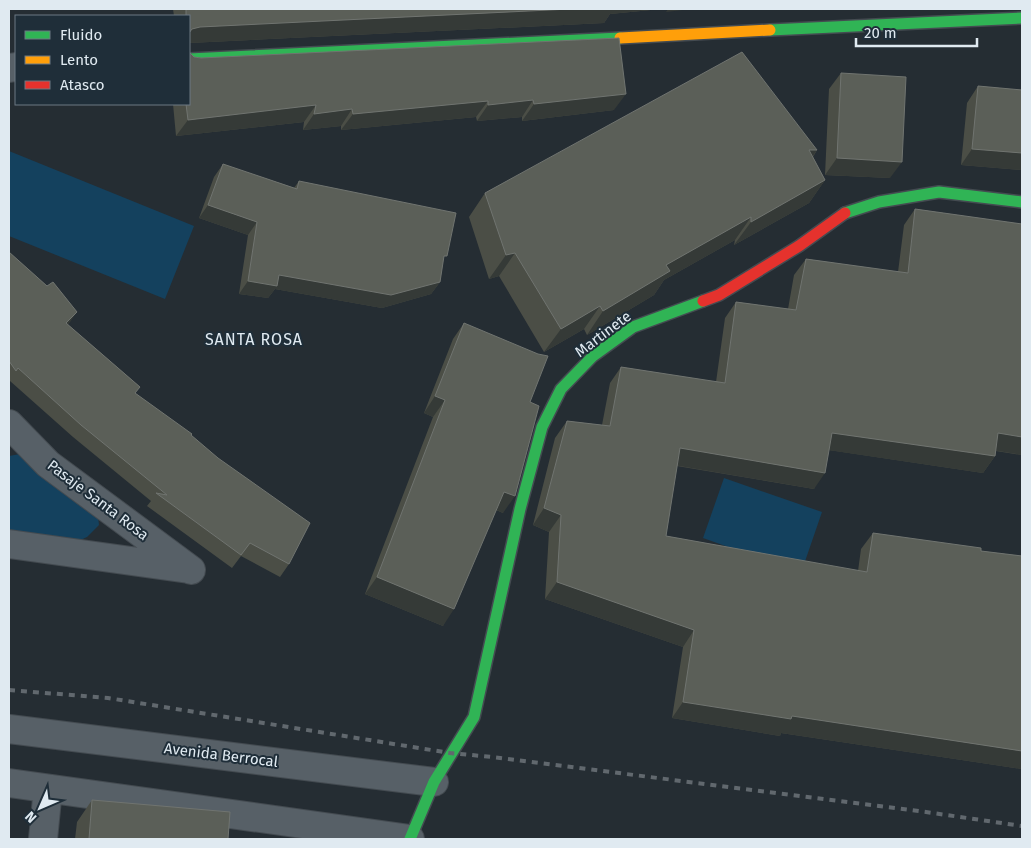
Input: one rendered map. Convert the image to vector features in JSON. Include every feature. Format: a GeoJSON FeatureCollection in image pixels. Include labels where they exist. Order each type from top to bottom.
{"type":"FeatureCollection","features":[{"type":"Feature","properties":{"kind":"street"},"geometry":{"type":"LineString","coordinates":[[190,59],[1022,18]]}},
{"type":"Feature","properties":{"kind":"street","name":"Martinete"},"geometry":{"type":"LineString","coordinates":[[410,839],[434,782],[450,753],[474,717],[520,508],[542,427],[561,389],[593,356],[633,327],[719,295],[799,246],[842,214],[879,202],[940,192],[1022,202]]}},
{"type":"Feature","properties":{"kind":"street","name":"Pasaje Santa Rosa"},"geometry":{"type":"LineString","coordinates":[[9,424],[48,464],[191,570],[9,544]]}},
{"type":"Feature","properties":{"kind":"street","name":"Avenida Berrocal"},"geometry":{"type":"LineString","coordinates":[[9,729],[434,782]]}},
{"type":"Feature","properties":{"kind":"street"},"geometry":{"type":"LineString","coordinates":[[9,783],[410,839]]}},
{"type":"Feature","properties":{"kind":"street"},"geometry":{"type":"LineString","coordinates":[[43,839],[48,789]]}},
{"type":"Feature","properties":{"kind":"shaded area"},"geometry":{"type":"Polygon","coordinates":[[[9,151],[194,226],[165,299],[9,236],[9,151]]]}},
{"type":"Feature","properties":{"kind":"shaded area"},"geometry":{"type":"Polygon","coordinates":[[[20,454],[98,516],[99,525],[87,537],[74,543],[9,530],[9,456],[20,454]]]}},
{"type":"Feature","properties":{"kind":"shaded area"},"geometry":{"type":"Polygon","coordinates":[[[724,478],[822,512],[801,573],[703,538],[724,478]]]}},
{"type":"Feature","properties":{"kind":"building"},"geometry":{"type":"Polygon","coordinates":[[[186,9],[570,9],[200,27],[192,29],[190,32],[190,15],[186,15],[186,9]]]}},
{"type":"Feature","properties":{"kind":"building"},"geometry":{"type":"Polygon","coordinates":[[[619,38],[626,94],[534,104],[533,100],[488,105],[488,101],[353,114],[352,109],[314,114],[316,105],[188,120],[186,105],[190,105],[190,53],[194,57],[619,38]]]}},
{"type":"Feature","properties":{"kind":"building"},"geometry":{"type":"Polygon","coordinates":[[[742,52],[817,150],[809,150],[825,180],[751,222],[751,217],[666,265],[670,271],[603,311],[600,306],[561,329],[515,253],[506,255],[485,193],[742,52]]]}},
{"type":"Feature","properties":{"kind":"building"},"geometry":{"type":"Polygon","coordinates":[[[841,73],[906,77],[902,162],[837,158],[841,73]]]}},
{"type":"Feature","properties":{"kind":"building"},"geometry":{"type":"Polygon","coordinates":[[[978,86],[1022,90],[1022,153],[972,149],[978,86]]]}},
{"type":"Feature","properties":{"kind":"building"},"geometry":{"type":"Polygon","coordinates":[[[223,164],[297,189],[299,181],[456,213],[447,256],[444,256],[440,282],[391,295],[279,275],[277,286],[248,281],[257,222],[208,205],[223,164]]]}},
{"type":"Feature","properties":{"kind":"building"},"geometry":{"type":"Polygon","coordinates":[[[915,209],[1022,224],[1022,437],[998,433],[995,456],[832,433],[825,473],[680,448],[666,536],[867,572],[873,533],[981,548],[981,551],[1022,556],[1022,751],[792,716],[791,719],[683,702],[694,630],[557,582],[561,515],[544,508],[567,421],[610,426],[621,367],[725,383],[736,302],[796,310],[806,259],[908,273],[915,209]]]}},
{"type":"Feature","properties":{"kind":"building"},"geometry":{"type":"Polygon","coordinates":[[[9,252],[47,286],[53,282],[77,312],[66,323],[140,387],[135,393],[192,434],[218,458],[310,523],[289,564],[250,543],[241,555],[156,493],[167,495],[81,425],[18,368],[16,371],[9,361],[9,252]]]}},
{"type":"Feature","properties":{"kind":"building"},"geometry":{"type":"Polygon","coordinates":[[[464,323],[538,354],[548,356],[530,402],[539,406],[515,496],[504,492],[454,609],[377,577],[445,400],[435,396],[464,323]]]}},
{"type":"Feature","properties":{"kind":"building"},"geometry":{"type":"Polygon","coordinates":[[[92,800],[230,812],[228,839],[89,839],[92,800]]]}},
{"type":"Feature","properties":{"kind":"railway"},"geometry":{"type":"LineString","coordinates":[[9,690],[108,698],[450,753],[926,812],[1022,826]]}},
{"type":"Feature","properties":{"kind":"traffic: fast"},"geometry":{"type":"LineString","coordinates":[[770,30],[1022,18]]}},
{"type":"Feature","properties":{"kind":"traffic: fast"},"geometry":{"type":"LineString","coordinates":[[190,59],[620,38]]}},
{"type":"Feature","properties":{"kind":"traffic: fast"},"geometry":{"type":"LineString","coordinates":[[845,213],[879,202],[939,192],[1022,202]]}},
{"type":"Feature","properties":{"kind":"traffic: fast"},"geometry":{"type":"LineString","coordinates":[[410,839],[434,782],[474,717],[520,509],[542,427],[561,389],[593,356],[633,327],[703,301]]}},
{"type":"Feature","properties":{"kind":"traffic: slow"},"geometry":{"type":"LineString","coordinates":[[620,38],[770,30]]}},
{"type":"Feature","properties":{"kind":"traffic: jam"},"geometry":{"type":"LineString","coordinates":[[703,301],[719,295],[799,246],[845,213]]}},
{"type":"Feature","properties":{"kind":"district","name":"SANTA ROSA"},"geometry":{"type":"Point","coordinates":[254,339]}}]}
